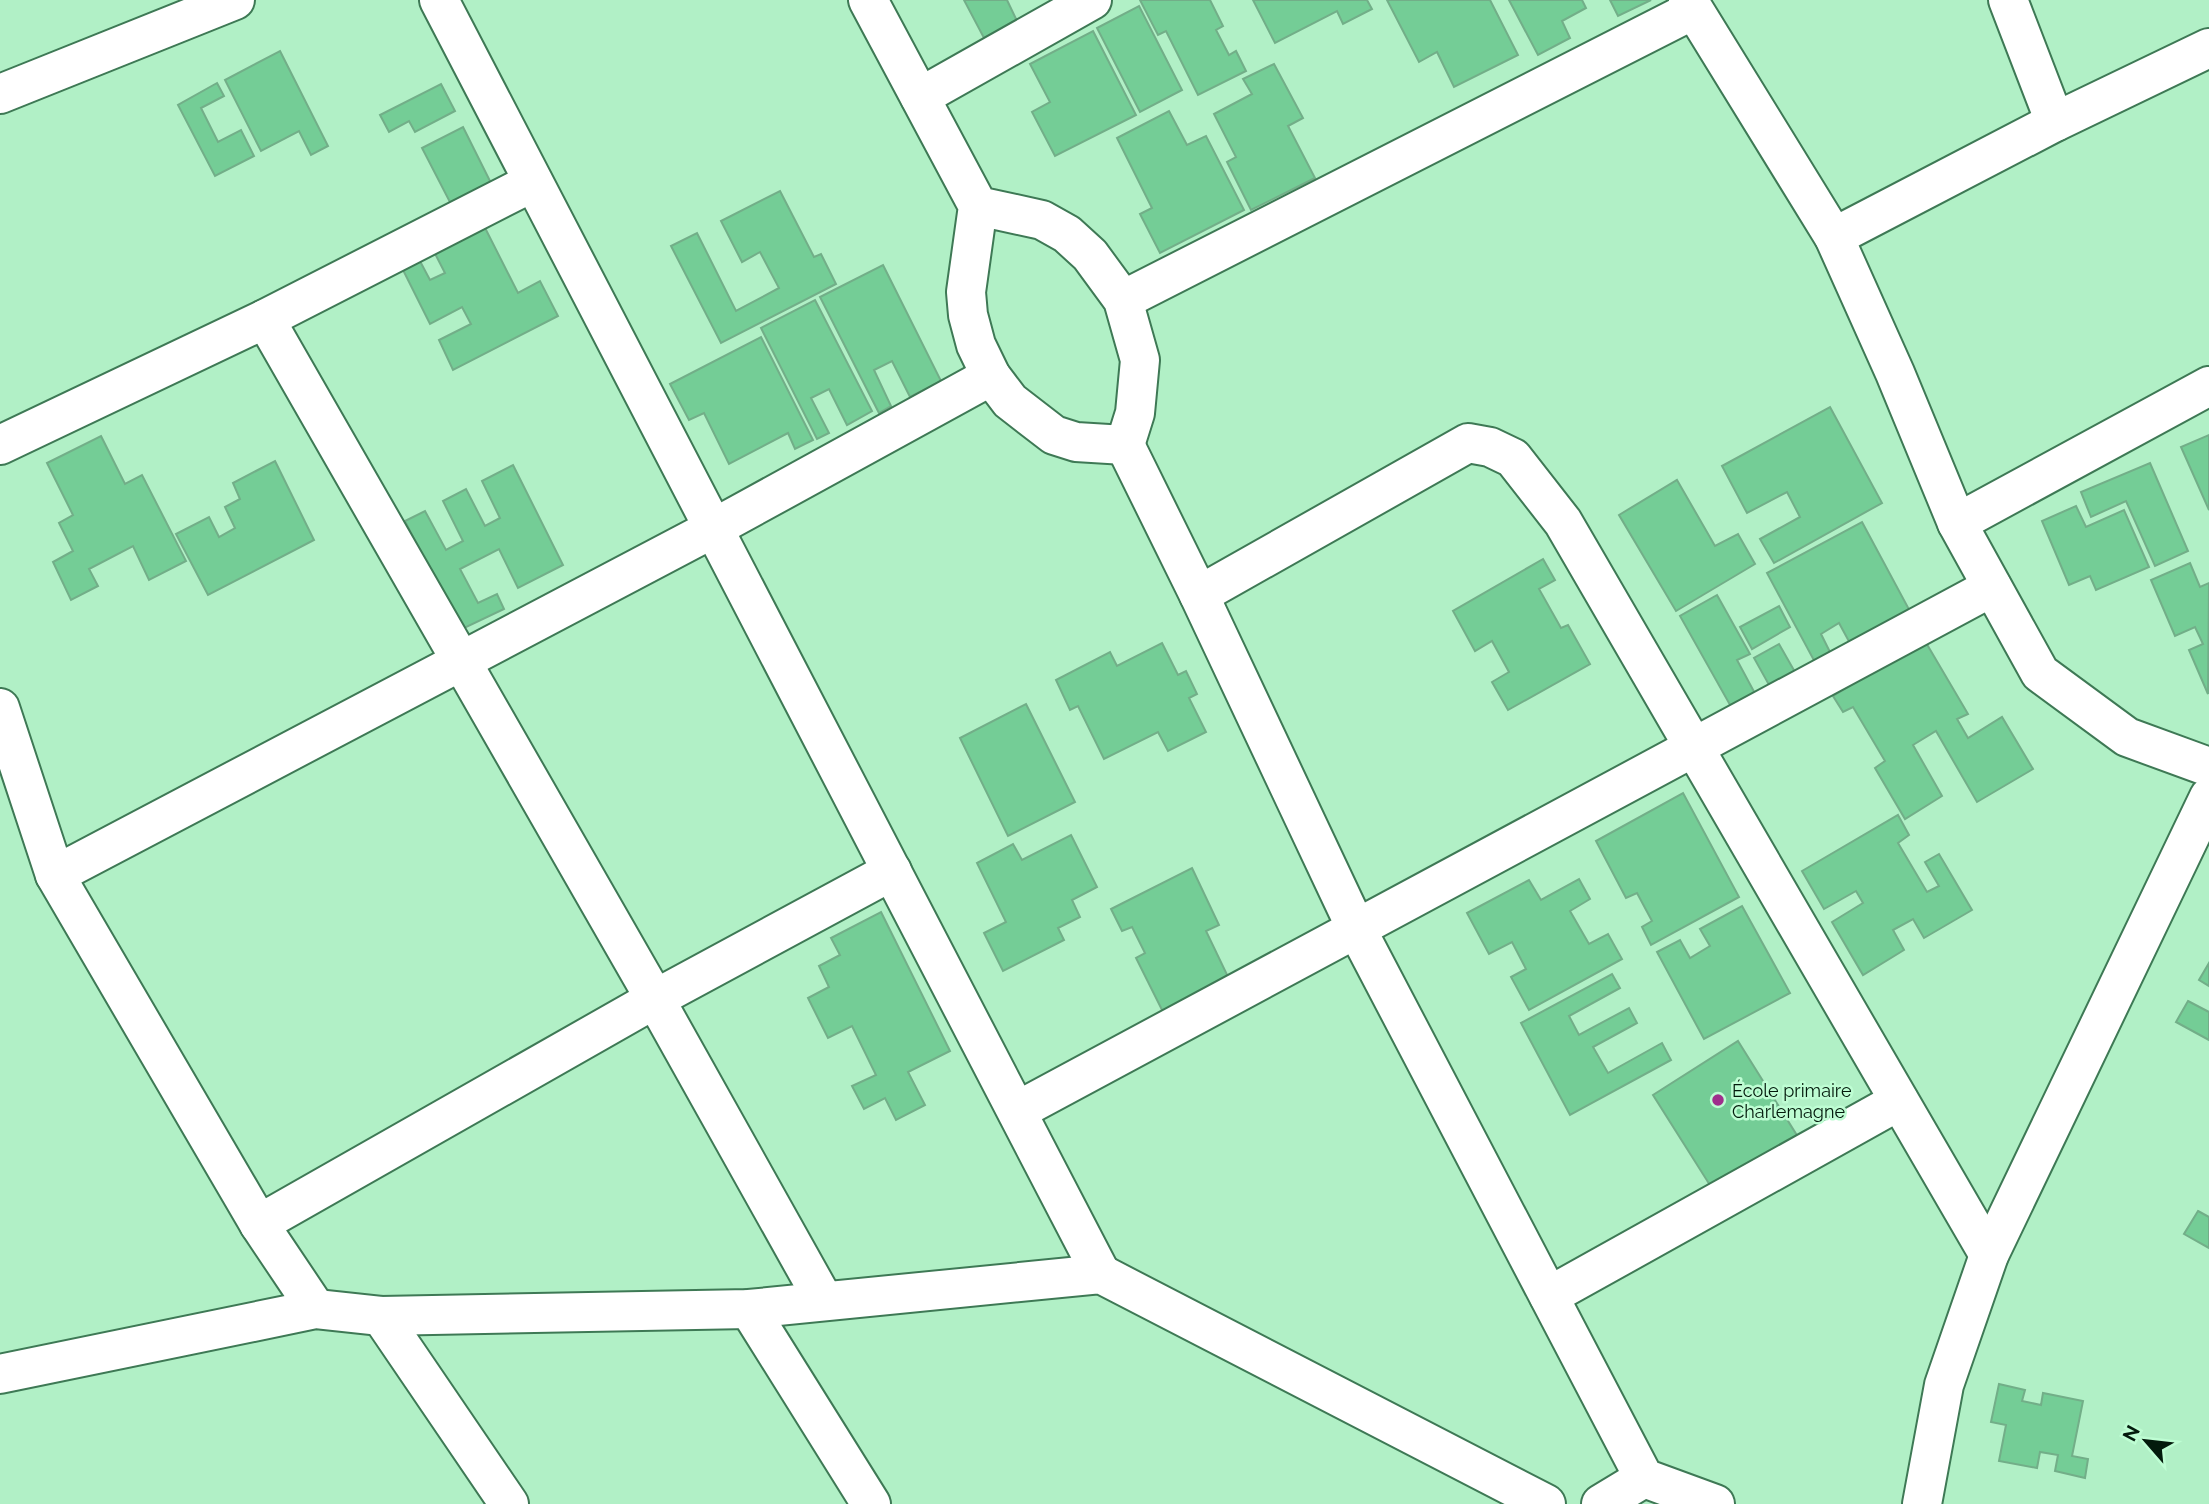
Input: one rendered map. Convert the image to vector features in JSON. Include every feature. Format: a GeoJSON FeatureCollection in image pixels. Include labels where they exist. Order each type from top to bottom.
{"type":"FeatureCollection","features":[{"type":"Feature","properties":{"kind":"street"},"geometry":{"type":"LineString","coordinates":[[0,94],[235,0]]}},
{"type":"Feature","properties":{"kind":"street"},"geometry":{"type":"LineString","coordinates":[[439,0],[1101,1274]]}},
{"type":"Feature","properties":{"kind":"street"},"geometry":{"type":"LineString","coordinates":[[869,0],[978,206],[966,292],[968,315],[976,345],[991,376],[1010,401],[1054,435],[1076,442],[1125,445]]}},
{"type":"Feature","properties":{"kind":"street"},"geometry":{"type":"LineString","coordinates":[[919,97],[1092,0]]}},
{"type":"Feature","properties":{"kind":"street"},"geometry":{"type":"LineString","coordinates":[[2008,0],[2055,122]]}},
{"type":"Feature","properties":{"kind":"street"},"geometry":{"type":"LineString","coordinates":[[1123,300],[1690,5],[1834,237],[1895,373],[1957,523],[2040,673],[2127,737],[2209,767]]}},
{"type":"Feature","properties":{"kind":"street"},"geometry":{"type":"LineString","coordinates":[[1834,237],[2055,122],[2209,48]]}},
{"type":"Feature","properties":{"kind":"street"},"geometry":{"type":"LineString","coordinates":[[0,445],[265,319],[533,182]]}},
{"type":"Feature","properties":{"kind":"street"},"geometry":{"type":"LineString","coordinates":[[978,206],[1042,220],[1067,234],[1090,255],[1123,300],[1140,360],[1135,414],[1125,445],[1356,928],[1644,1478],[1715,1504]]}},
{"type":"Feature","properties":{"kind":"street"},"geometry":{"type":"LineString","coordinates":[[265,319],[655,999],[824,1301]]}},
{"type":"Feature","properties":{"kind":"street"},"geometry":{"type":"LineString","coordinates":[[55,875],[714,528],[991,376]]}},
{"type":"Feature","properties":{"kind":"street"},"geometry":{"type":"LineString","coordinates":[[1957,523],[2209,386]]}},
{"type":"Feature","properties":{"kind":"street"},"geometry":{"type":"LineString","coordinates":[[1199,595],[1468,443],[1490,447],[1513,458],[1563,522],[1989,1255]]}},
{"type":"Feature","properties":{"kind":"street"},"geometry":{"type":"LineString","coordinates":[[1017,1111],[1992,587]]}},
{"type":"Feature","properties":{"kind":"street"},"geometry":{"type":"LineString","coordinates":[[0,708],[55,875],[259,1224],[316,1309]]}},
{"type":"Feature","properties":{"kind":"street"},"geometry":{"type":"LineString","coordinates":[[1922,1504],[1944,1385],[1989,1255],[2209,797]]}},
{"type":"Feature","properties":{"kind":"street"},"geometry":{"type":"LineString","coordinates":[[259,1224],[655,999],[892,871]]}},
{"type":"Feature","properties":{"kind":"street"},"geometry":{"type":"LineString","coordinates":[[1549,1296],[1899,1101]]}},
{"type":"Feature","properties":{"kind":"street"},"geometry":{"type":"LineString","coordinates":[[0,1374],[316,1309],[381,1316],[749,1309],[1101,1274],[1546,1504]]}},
{"type":"Feature","properties":{"kind":"street"},"geometry":{"type":"LineString","coordinates":[[749,1309],[871,1504]]}},
{"type":"Feature","properties":{"kind":"street"},"geometry":{"type":"LineString","coordinates":[[381,1316],[509,1504]]}},
{"type":"Feature","properties":{"kind":"street"},"geometry":{"type":"LineString","coordinates":[[1601,1504],[1644,1478]]}},
{"type":"Feature","properties":{"kind":"building"},"geometry":{"type":"Polygon","coordinates":[[[964,0],[1007,0],[1017,21],[984,38],[964,0]]]}},
{"type":"Feature","properties":{"kind":"building"},"geometry":{"type":"Polygon","coordinates":[[[1140,0],[1210,0],[1223,26],[1216,30],[1229,55],[1236,51],[1246,71],[1198,95],[1166,31],[1158,35],[1140,0]]]}},
{"type":"Feature","properties":{"kind":"building"},"geometry":{"type":"Polygon","coordinates":[[[1253,0],[1367,0],[1372,9],[1343,24],[1337,11],[1275,43],[1253,0]]]}},
{"type":"Feature","properties":{"kind":"building"},"geometry":{"type":"Polygon","coordinates":[[[1387,0],[1490,0],[1518,55],[1454,87],[1437,52],[1419,62],[1387,0]]]}},
{"type":"Feature","properties":{"kind":"building"},"geometry":{"type":"Polygon","coordinates":[[[1509,0],[1582,0],[1586,8],[1562,21],[1570,38],[1538,55],[1509,0]]]}},
{"type":"Feature","properties":{"kind":"building"},"geometry":{"type":"Polygon","coordinates":[[[1610,0],[1651,0],[1618,16],[1610,0]]]}},
{"type":"Feature","properties":{"kind":"building"},"geometry":{"type":"Polygon","coordinates":[[[1139,6],[1182,90],[1140,112],[1097,28],[1139,6]]]}},
{"type":"Feature","properties":{"kind":"building"},"geometry":{"type":"Polygon","coordinates":[[[1093,31],[1136,115],[1055,156],[1032,112],[1050,102],[1030,64],[1093,31]]]}},
{"type":"Feature","properties":{"kind":"building"},"geometry":{"type":"Polygon","coordinates":[[[280,51],[328,146],[311,155],[299,131],[261,151],[225,80],[280,51]]]}},
{"type":"Feature","properties":{"kind":"building"},"geometry":{"type":"Polygon","coordinates":[[[1274,64],[1303,118],[1288,126],[1315,178],[1251,210],[1227,162],[1236,157],[1214,114],[1252,94],[1243,79],[1274,64]]]}},
{"type":"Feature","properties":{"kind":"building"},"geometry":{"type":"Polygon","coordinates":[[[217,83],[224,96],[201,108],[218,142],[241,130],[254,156],[215,176],[178,105],[217,83]]]}},
{"type":"Feature","properties":{"kind":"building"},"geometry":{"type":"Polygon","coordinates":[[[441,84],[455,111],[415,132],[409,121],[389,132],[380,115],[441,84]]]}},
{"type":"Feature","properties":{"kind":"building"},"geometry":{"type":"Polygon","coordinates":[[[1169,111],[1187,145],[1206,136],[1244,210],[1160,253],[1140,214],[1152,208],[1117,138],[1169,111]]]}},
{"type":"Feature","properties":{"kind":"building"},"geometry":{"type":"Polygon","coordinates":[[[463,127],[493,187],[453,208],[422,148],[463,127]]]}},
{"type":"Feature","properties":{"kind":"building"},"geometry":{"type":"Polygon","coordinates":[[[780,191],[814,257],[821,254],[836,284],[721,343],[671,246],[697,233],[736,311],[779,288],[760,252],[742,262],[721,221],[780,191]]]}},
{"type":"Feature","properties":{"kind":"building"},"geometry":{"type":"Polygon","coordinates":[[[478,214],[518,293],[540,281],[558,316],[453,370],[439,340],[471,324],[462,307],[430,324],[396,256],[413,248],[430,280],[445,273],[428,240],[478,214]]]}},
{"type":"Feature","properties":{"kind":"building"},"geometry":{"type":"Polygon","coordinates":[[[883,265],[941,381],[910,397],[892,361],[874,370],[891,406],[879,413],[820,297],[883,265]]]}},
{"type":"Feature","properties":{"kind":"building"},"geometry":{"type":"Polygon","coordinates":[[[815,300],[872,411],[847,425],[829,389],[811,398],[829,433],[817,439],[761,328],[815,300]]]}},
{"type":"Feature","properties":{"kind":"building"},"geometry":{"type":"Polygon","coordinates":[[[761,337],[813,440],[795,449],[788,433],[729,464],[704,413],[689,420],[670,384],[761,337]]]}},
{"type":"Feature","properties":{"kind":"building"},"geometry":{"type":"Polygon","coordinates":[[[1830,407],[1882,503],[1774,563],[1760,539],[1800,517],[1787,492],[1747,513],[1722,466],[1830,407]]]}},
{"type":"Feature","properties":{"kind":"building"},"geometry":{"type":"Polygon","coordinates":[[[2209,435],[2209,510],[2181,447],[2209,435]]]}},
{"type":"Feature","properties":{"kind":"building"},"geometry":{"type":"Polygon","coordinates":[[[101,436],[125,484],[142,475],[186,561],[149,580],[133,546],[89,569],[98,586],[71,600],[53,562],[73,551],[59,523],[73,515],[47,463],[101,436]]]}},
{"type":"Feature","properties":{"kind":"building"},"geometry":{"type":"Polygon","coordinates":[[[275,461],[314,540],[208,595],[176,534],[209,517],[219,537],[235,528],[225,507],[240,499],[233,483],[275,461]]]}},
{"type":"Feature","properties":{"kind":"building"},"geometry":{"type":"Polygon","coordinates":[[[2150,463],[2188,551],[2155,566],[2126,501],[2091,517],[2081,492],[2150,463]]]}},
{"type":"Feature","properties":{"kind":"building"},"geometry":{"type":"Polygon","coordinates":[[[513,465],[563,565],[518,588],[499,549],[460,569],[478,603],[497,594],[504,609],[460,630],[405,521],[425,511],[446,550],[463,541],[443,501],[466,489],[485,526],[500,518],[482,481],[513,465]]]}},
{"type":"Feature","properties":{"kind":"building"},"geometry":{"type":"Polygon","coordinates":[[[1677,480],[1715,546],[1738,534],[1755,564],[1676,611],[1619,515],[1677,480]]]}},
{"type":"Feature","properties":{"kind":"building"},"geometry":{"type":"Polygon","coordinates":[[[2076,506],[2086,527],[2124,510],[2149,567],[2096,590],[2090,576],[2069,585],[2042,521],[2076,506]]]}},
{"type":"Feature","properties":{"kind":"building"},"geometry":{"type":"Polygon","coordinates":[[[1862,522],[1912,615],[1852,647],[1839,623],[1821,634],[1833,658],[1817,666],[1767,573],[1862,522]]]}},
{"type":"Feature","properties":{"kind":"building"},"geometry":{"type":"Polygon","coordinates":[[[1543,559],[1555,580],[1539,589],[1561,628],[1568,625],[1590,664],[1508,710],[1492,682],[1509,672],[1492,641],[1475,651],[1453,611],[1543,559]]]}},
{"type":"Feature","properties":{"kind":"building"},"geometry":{"type":"Polygon","coordinates":[[[2190,563],[2200,587],[2209,583],[2208,694],[2189,650],[2203,644],[2195,627],[2175,636],[2151,580],[2190,563]]]}},
{"type":"Feature","properties":{"kind":"building"},"geometry":{"type":"Polygon","coordinates":[[[1717,595],[1750,654],[1737,660],[1758,699],[1734,712],[1680,616],[1717,595]]]}},
{"type":"Feature","properties":{"kind":"building"},"geometry":{"type":"Polygon","coordinates":[[[1779,606],[1790,627],[1752,649],[1740,627],[1779,606]]]}},
{"type":"Feature","properties":{"kind":"building"},"geometry":{"type":"Polygon","coordinates":[[[1925,641],[1968,714],[1957,719],[1968,738],[2002,717],[2033,769],[1977,802],[1936,731],[1913,745],[1942,796],[1905,819],[1875,768],[1885,761],[1853,707],[1843,712],[1833,696],[1925,641]]]}},
{"type":"Feature","properties":{"kind":"building"},"geometry":{"type":"Polygon","coordinates":[[[1162,643],[1178,675],[1186,671],[1197,694],[1189,698],[1206,732],[1168,751],[1158,732],[1104,759],[1078,706],[1070,710],[1056,680],[1110,652],[1117,666],[1162,643]]]}},
{"type":"Feature","properties":{"kind":"building"},"geometry":{"type":"Polygon","coordinates":[[[1779,644],[1799,679],[1773,692],[1754,658],[1779,644]]]}},
{"type":"Feature","properties":{"kind":"building"},"geometry":{"type":"Polygon","coordinates":[[[1026,704],[1075,802],[1008,836],[960,738],[1026,704]]]}},
{"type":"Feature","properties":{"kind":"building"},"geometry":{"type":"Polygon","coordinates":[[[1683,793],[1739,897],[1651,945],[1642,927],[1652,921],[1637,893],[1626,898],[1596,841],[1683,793]]]}},
{"type":"Feature","properties":{"kind":"building"},"geometry":{"type":"Polygon","coordinates":[[[1898,815],[1909,835],[1898,843],[1927,892],[1939,886],[1925,862],[1939,854],[1972,910],[1924,938],[1913,919],[1893,930],[1904,950],[1863,975],[1832,922],[1863,903],[1856,891],[1824,909],[1802,871],[1898,815]]]}},
{"type":"Feature","properties":{"kind":"building"},"geometry":{"type":"Polygon","coordinates":[[[1071,835],[1097,887],[1072,900],[1080,917],[1058,928],[1064,940],[1003,971],[984,933],[1006,922],[977,863],[1013,844],[1022,860],[1071,835]]]}},
{"type":"Feature","properties":{"kind":"building"},"geometry":{"type":"Polygon","coordinates":[[[1192,868],[1219,925],[1206,931],[1231,983],[1165,1016],[1136,958],[1145,953],[1132,927],[1122,931],[1111,909],[1192,868]]]}},
{"type":"Feature","properties":{"kind":"building"},"geometry":{"type":"Polygon","coordinates":[[[1579,879],[1590,899],[1570,911],[1589,944],[1608,934],[1622,959],[1529,1010],[1511,977],[1526,969],[1512,942],[1489,954],[1467,913],[1529,880],[1541,900],[1579,879]]]}},
{"type":"Feature","properties":{"kind":"building"},"geometry":{"type":"Polygon","coordinates":[[[1742,906],[1790,993],[1704,1039],[1657,952],[1680,940],[1690,958],[1710,946],[1700,929],[1742,906]]]}},
{"type":"Feature","properties":{"kind":"building"},"geometry":{"type":"Polygon","coordinates":[[[881,912],[950,1051],[908,1072],[925,1105],[896,1120],[885,1098],[864,1109],[852,1086],[876,1075],[852,1026],[828,1038],[808,998],[829,987],[819,966],[840,955],[831,938],[881,912]]]}},
{"type":"Feature","properties":{"kind":"building"},"geometry":{"type":"Polygon","coordinates":[[[2209,963],[2209,986],[2199,980],[2209,963]]]}},
{"type":"Feature","properties":{"kind":"building"},"geometry":{"type":"Polygon","coordinates":[[[1612,974],[1620,988],[1569,1016],[1579,1035],[1629,1008],[1637,1023],[1593,1047],[1608,1073],[1662,1043],[1671,1060],[1570,1115],[1521,1023],[1612,974]]]}},
{"type":"Feature","properties":{"kind":"building"},"geometry":{"type":"Polygon","coordinates":[[[2188,1001],[2209,1012],[2209,1040],[2176,1022],[2188,1001]]]}},
{"type":"Feature","properties":{"kind":"building"},"geometry":{"type":"Polygon","coordinates":[[[1738,1041],[1798,1137],[1713,1190],[1653,1095],[1738,1041]]]}},
{"type":"Feature","properties":{"kind":"building"},"geometry":{"type":"Polygon","coordinates":[[[2198,1211],[2209,1217],[2209,1248],[2184,1234],[2198,1211]]]}},
{"type":"Feature","properties":{"kind":"building"},"geometry":{"type":"Polygon","coordinates":[[[1999,1384],[2025,1390],[2022,1401],[2041,1405],[2043,1393],[2083,1401],[2072,1456],[2088,1459],[2085,1478],[2055,1471],[2058,1455],[2040,1452],[2037,1468],[1999,1461],[2006,1425],[1991,1422],[1999,1384]]]}},
{"type":"Feature","properties":{"kind":"place","name":"École primaire Charlemagne"},"geometry":{"type":"Point","coordinates":[1718,1100]}}]}
